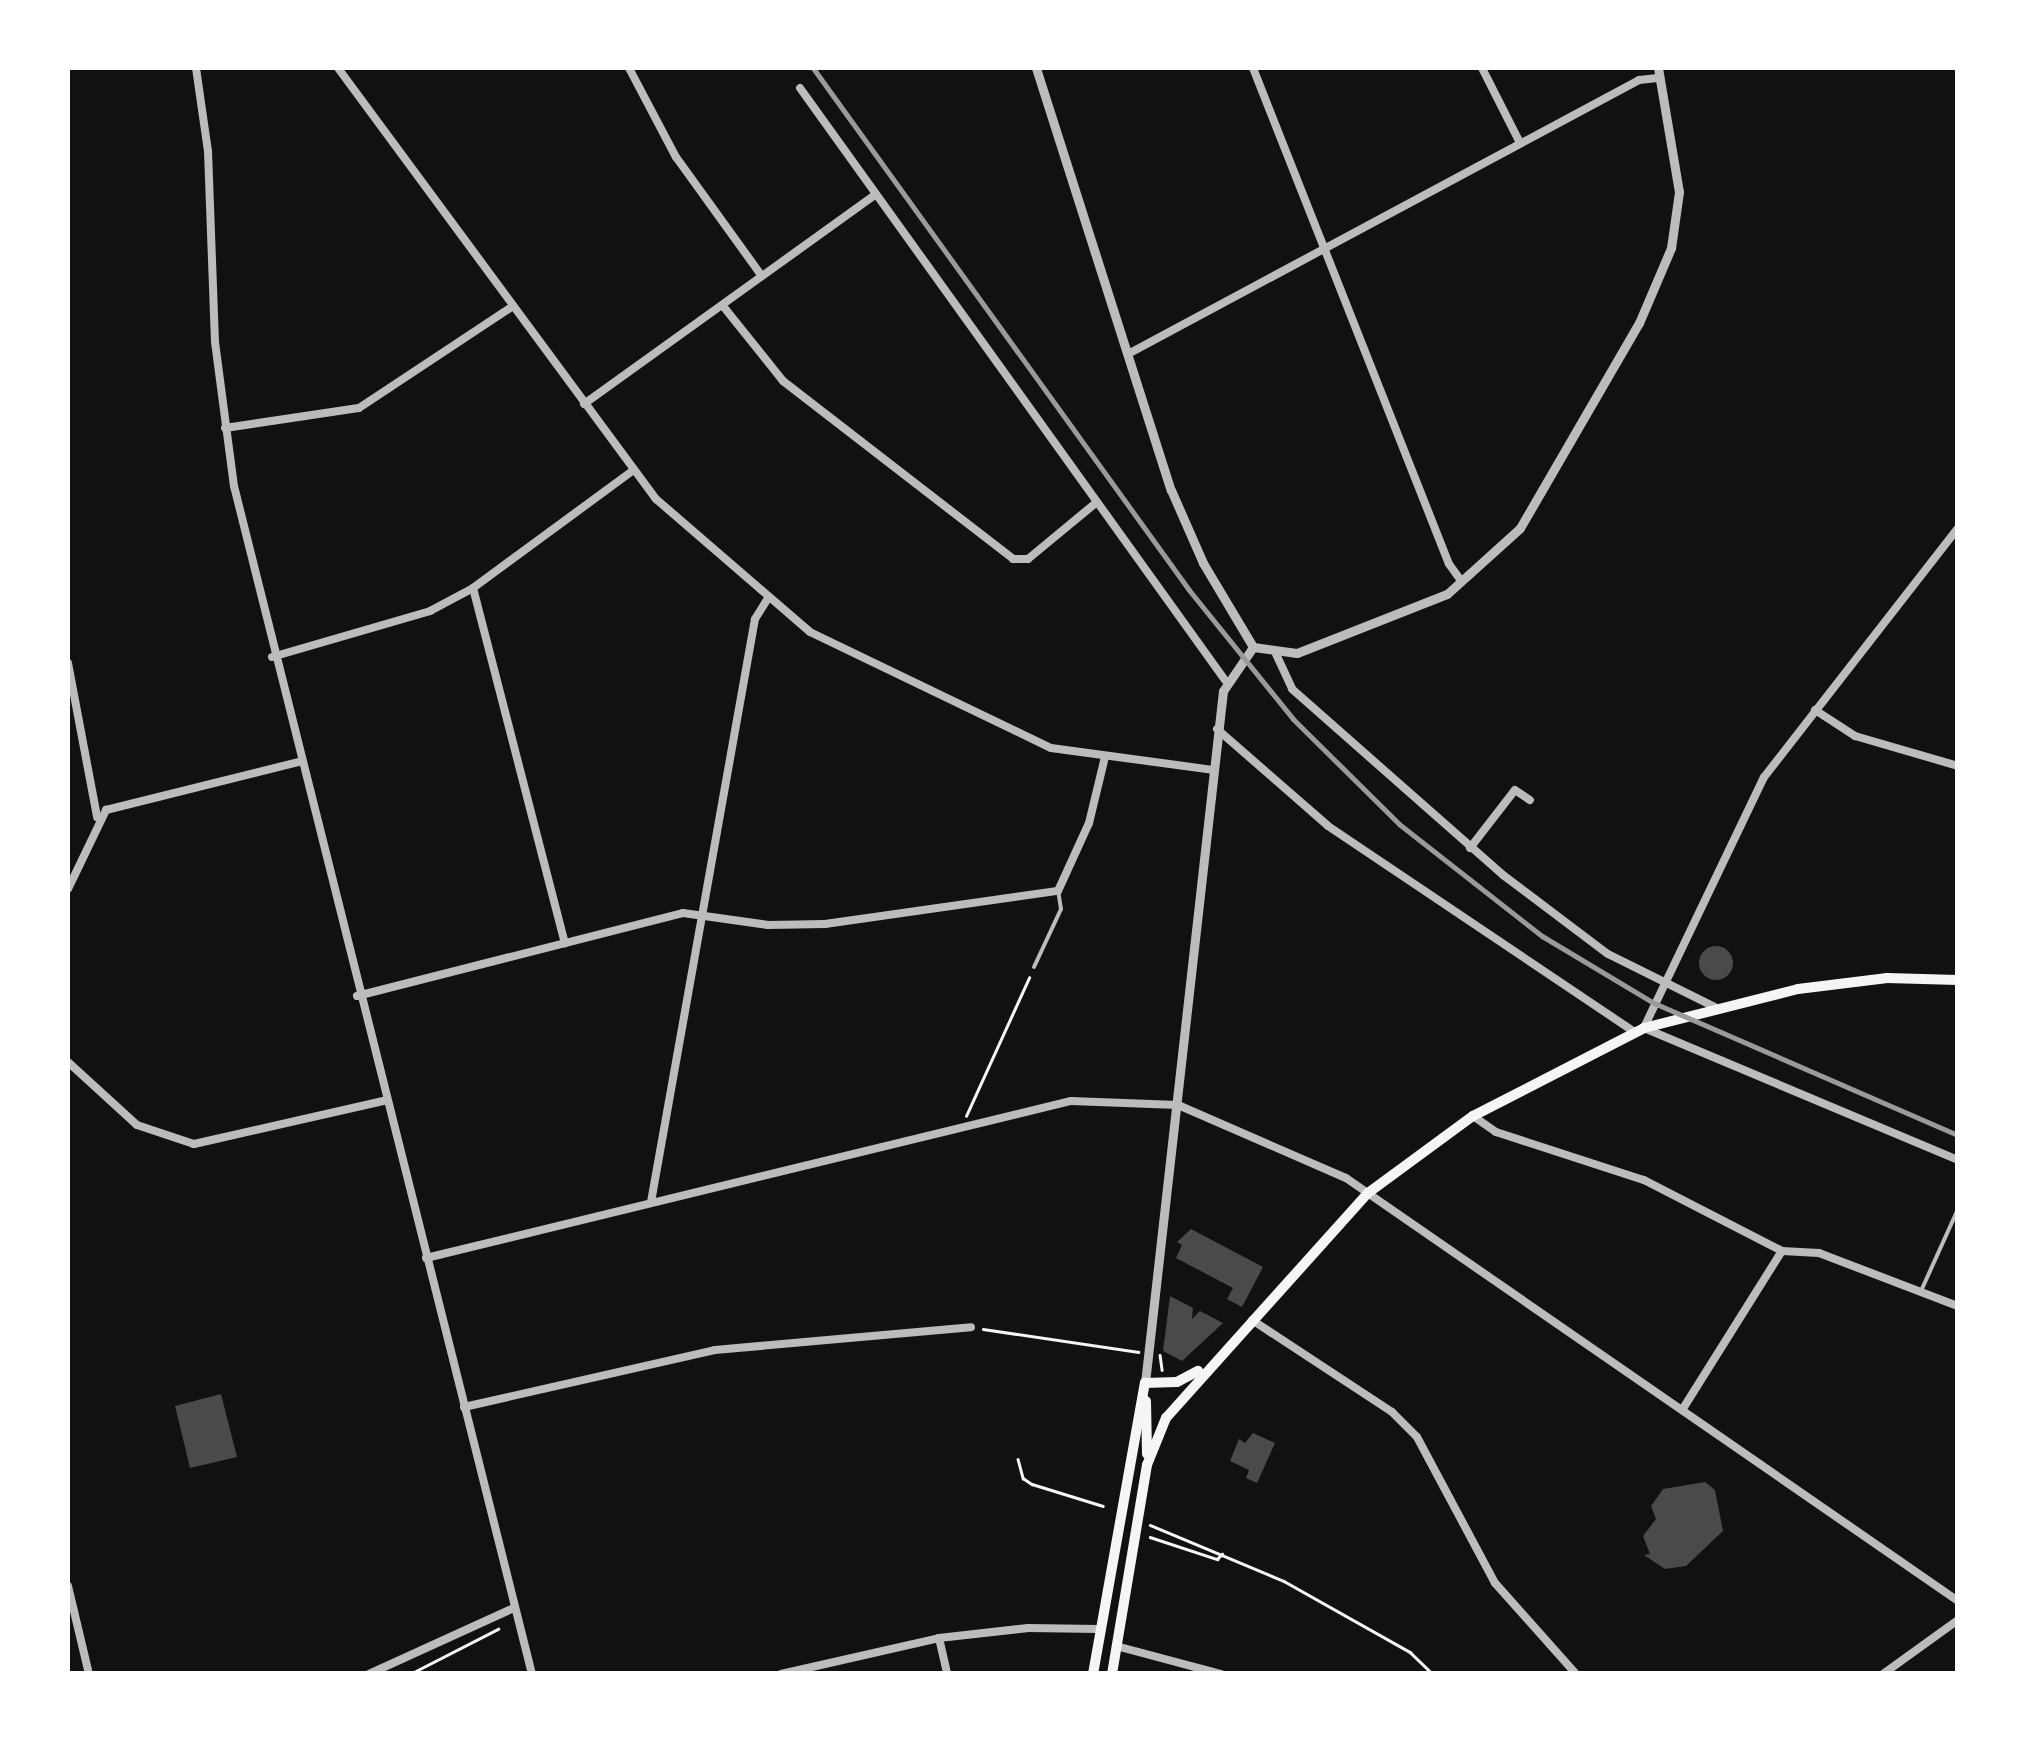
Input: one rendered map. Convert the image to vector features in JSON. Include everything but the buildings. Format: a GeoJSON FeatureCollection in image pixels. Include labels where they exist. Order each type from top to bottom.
{"type":"FeatureCollection","features":[{"type":"Feature","properties":{"kind":"main road"},"geometry":{"type":"LineString","coordinates":[[1146,1465],[1166,1418],[1249,1318],[1368,1193],[1473,1116],[1640,1030],[1715,1007],[1852,980],[1958,980]]}},
{"type":"Feature","properties":{"kind":"main road"},"geometry":{"type":"LineString","coordinates":[[1145,1383],[1177,1382],[1207,1365]]}},
{"type":"Feature","properties":{"kind":"main road"},"geometry":{"type":"LineString","coordinates":[[1112,1674],[1146,1465],[1145,1383]]}},
{"type":"Feature","properties":{"kind":"main road"},"geometry":{"type":"LineString","coordinates":[[1093,1674],[1145,1383]]}},
{"type":"Feature","properties":{"kind":"street"},"geometry":{"type":"LineString","coordinates":[[196,68],[208,151],[213,313],[225,428],[272,656],[532,1674]]}},
{"type":"Feature","properties":{"kind":"street"},"geometry":{"type":"LineString","coordinates":[[338,68],[632,471],[768,598],[839,649],[1051,748],[1213,770]]}},
{"type":"Feature","properties":{"kind":"street"},"geometry":{"type":"LineString","coordinates":[[629,68],[676,157],[762,275]]}},
{"type":"Feature","properties":{"kind":"street"},"geometry":{"type":"LineString","coordinates":[[1036,68],[1128,354],[1185,526],[1253,647],[1276,654],[1324,642],[1462,582],[1520,528],[1639,323],[1672,248],[1679,192],[1658,73],[1638,80],[1128,354]]}},
{"type":"Feature","properties":{"kind":"street"},"geometry":{"type":"LineString","coordinates":[[1253,68],[1462,582]]}},
{"type":"Feature","properties":{"kind":"street"},"geometry":{"type":"LineString","coordinates":[[1482,68],[1520,143]]}},
{"type":"Feature","properties":{"kind":"street"},"geometry":{"type":"LineString","coordinates":[[800,88],[872,196],[1225,680]]}},
{"type":"Feature","properties":{"kind":"street"},"geometry":{"type":"LineString","coordinates":[[584,404],[872,196]]}},
{"type":"Feature","properties":{"kind":"street"},"geometry":{"type":"LineString","coordinates":[[225,428],[359,408],[513,306]]}},
{"type":"Feature","properties":{"kind":"street"},"geometry":{"type":"LineString","coordinates":[[723,306],[784,381],[1013,559],[1028,559],[1097,502]]}},
{"type":"Feature","properties":{"kind":"street"},"geometry":{"type":"LineString","coordinates":[[272,656],[394,626],[473,588],[632,471]]}},
{"type":"Feature","properties":{"kind":"street"},"geometry":{"type":"LineString","coordinates":[[1640,1030],[1764,777],[1958,528]]}},
{"type":"Feature","properties":{"kind":"street"},"geometry":{"type":"LineString","coordinates":[[473,588],[484,611],[565,943]]}},
{"type":"Feature","properties":{"kind":"street"},"geometry":{"type":"LineString","coordinates":[[651,1202],[755,619],[768,598]]}},
{"type":"Feature","properties":{"kind":"street"},"geometry":{"type":"LineString","coordinates":[[1145,1383],[1225,680],[1253,647]]}},
{"type":"Feature","properties":{"kind":"street"},"geometry":{"type":"LineString","coordinates":[[1276,654],[1292,689],[1470,848],[1608,954],[1715,1007]]}},
{"type":"Feature","properties":{"kind":"street"},"geometry":{"type":"LineString","coordinates":[[68,663],[97,817],[68,889]]}},
{"type":"Feature","properties":{"kind":"street"},"geometry":{"type":"LineString","coordinates":[[1814,710],[1855,736],[1958,766]]}},
{"type":"Feature","properties":{"kind":"street"},"geometry":{"type":"LineString","coordinates":[[1218,729],[1328,826],[1640,1030],[1958,1160]]}},
{"type":"Feature","properties":{"kind":"street"},"geometry":{"type":"LineString","coordinates":[[357,996],[700,912],[768,924],[825,924],[1058,891],[1089,823],[1105,757]]}},
{"type":"Feature","properties":{"kind":"street"},"geometry":{"type":"LineString","coordinates":[[97,817],[299,762]]}},
{"type":"Feature","properties":{"kind":"street"},"geometry":{"type":"LineString","coordinates":[[1470,848],[1515,790],[1530,800]]}},
{"type":"Feature","properties":{"kind":"street"},"geometry":{"type":"LineString","coordinates":[[68,1062],[137,1126],[194,1144],[384,1101]]}},
{"type":"Feature","properties":{"kind":"street"},"geometry":{"type":"LineString","coordinates":[[426,1258],[1071,1101],[1178,1105],[1368,1193],[1684,1407],[1958,1601]]}},
{"type":"Feature","properties":{"kind":"street"},"geometry":{"type":"LineString","coordinates":[[1473,1116],[1512,1138],[1644,1180],[1782,1251],[1819,1252],[1958,1306]]}},
{"type":"Feature","properties":{"kind":"street"},"geometry":{"type":"LineString","coordinates":[[1684,1407],[1782,1251]]}},
{"type":"Feature","properties":{"kind":"street"},"geometry":{"type":"LineString","coordinates":[[1249,1318],[1392,1412],[1417,1437],[1495,1583],[1576,1674]]}},
{"type":"Feature","properties":{"kind":"street"},"geometry":{"type":"LineString","coordinates":[[464,1407],[714,1350],[971,1328]]}},
{"type":"Feature","properties":{"kind":"street"},"geometry":{"type":"LineString","coordinates":[[68,1586],[89,1674]]}},
{"type":"Feature","properties":{"kind":"street"},"geometry":{"type":"LineString","coordinates":[[369,1674],[514,1608]]}},
{"type":"Feature","properties":{"kind":"street"},"geometry":{"type":"LineString","coordinates":[[1884,1674],[1958,1620]]}},
{"type":"Feature","properties":{"kind":"street"},"geometry":{"type":"LineString","coordinates":[[781,1674],[939,1638],[1028,1628],[1099,1629]]}},
{"type":"Feature","properties":{"kind":"street"},"geometry":{"type":"LineString","coordinates":[[939,1638],[947,1674]]}},
{"type":"Feature","properties":{"kind":"street"},"geometry":{"type":"LineString","coordinates":[[1116,1646],[1221,1674]]}},
{"type":"Feature","properties":{"kind":"lane"},"geometry":{"type":"LineString","coordinates":[[1034,967],[1061,909],[1058,891]]}},
{"type":"Feature","properties":{"kind":"lane"},"geometry":{"type":"LineString","coordinates":[[1921,1291],[1958,1210]]}},
{"type":"Feature","properties":{"kind":"path"},"geometry":{"type":"LineString","coordinates":[[964,1124],[1034,967]]}},
{"type":"Feature","properties":{"kind":"path"},"geometry":{"type":"LineString","coordinates":[[971,1328],[1132,1353],[1146,1350]]}},
{"type":"Feature","properties":{"kind":"path"},"geometry":{"type":"LineString","coordinates":[[1018,1459],[1023,1478],[1032,1484],[1103,1506]]}},
{"type":"Feature","properties":{"kind":"path"},"geometry":{"type":"LineString","coordinates":[[1150,1525],[1222,1553],[1355,1619],[1433,1674]]}},
{"type":"Feature","properties":{"kind":"path"},"geometry":{"type":"LineString","coordinates":[[1134,1532],[1217,1558],[1222,1553]]}},
{"type":"Feature","properties":{"kind":"path"},"geometry":{"type":"LineString","coordinates":[[410,1674],[517,1620]]}},
{"type":"Feature","properties":{"kind":"railway"},"geometry":{"type":"LineString","coordinates":[[813,68],[1189,590],[1293,719],[1399,824],[1542,936],[1654,1003],[1958,1135]]}}]}
